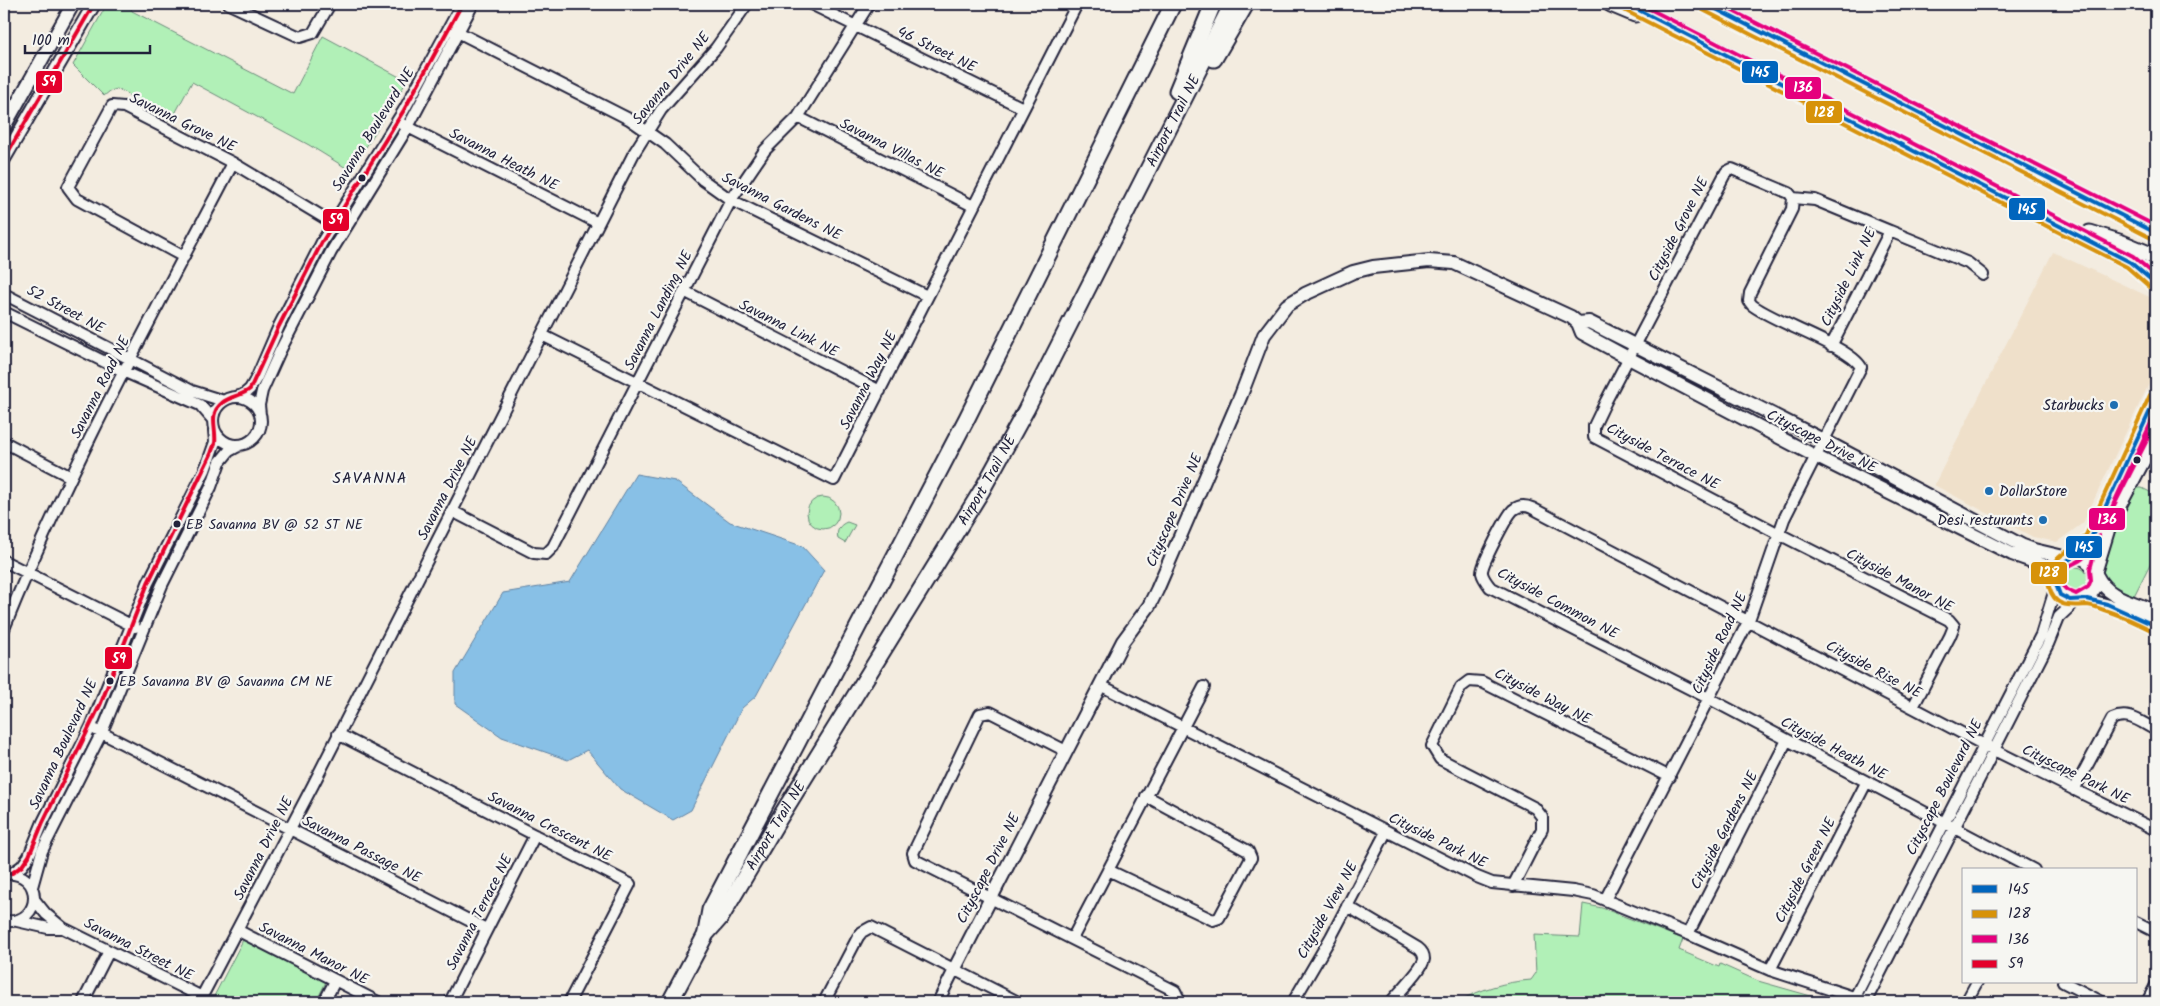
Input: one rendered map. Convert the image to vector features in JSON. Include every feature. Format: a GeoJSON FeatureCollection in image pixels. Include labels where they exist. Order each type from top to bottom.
{"type":"FeatureCollection","features":[{"type":"Feature","properties":{"kind":"main road"},"geometry":{"type":"LineString","coordinates":[[1136,192],[1213,4]]}},
{"type":"Feature","properties":{"kind":"main road","name":"Airport Trail NE"},"geometry":{"type":"LineString","coordinates":[[670,1002],[706,934],[722,916],[784,810],[982,490],[1030,401],[1232,4]]}},
{"type":"Feature","properties":{"kind":"main road"},"geometry":{"type":"LineString","coordinates":[[1136,192],[1246,4]]}},
{"type":"Feature","properties":{"kind":"main road"},"geometry":{"type":"LineString","coordinates":[[1611,4],[1738,61]]}},
{"type":"Feature","properties":{"kind":"main road"},"geometry":{"type":"LineString","coordinates":[[1626,4],[2156,275]]}},
{"type":"Feature","properties":{"kind":"main road"},"geometry":{"type":"LineString","coordinates":[[1706,4],[2156,233]]}},
{"type":"Feature","properties":{"kind":"main road","name":"Airport Trail NE"},"geometry":{"type":"LineString","coordinates":[[706,934],[710,910],[967,418],[1172,6]]}},
{"type":"Feature","properties":{"kind":"main road"},"geometry":{"type":"LineString","coordinates":[[2064,228],[2114,240],[2156,257]]}},
{"type":"Feature","properties":{"kind":"main road"},"geometry":{"type":"LineString","coordinates":[[2130,262],[2156,284]]}},
{"type":"Feature","properties":{"kind":"main road"},"geometry":{"type":"LineString","coordinates":[[2153,444],[2156,430]]}},
{"type":"Feature","properties":{"kind":"street"},"geometry":{"type":"LineString","coordinates":[[4,128],[73,4]]}},
{"type":"Feature","properties":{"kind":"street"},"geometry":{"type":"LineString","coordinates":[[4,159],[94,4]]}},
{"type":"Feature","properties":{"kind":"street"},"geometry":{"type":"LineString","coordinates":[[229,4],[300,37],[313,33],[330,4]]}},
{"type":"Feature","properties":{"kind":"street","name":"Savanna Boulevard NE"},"geometry":{"type":"LineString","coordinates":[[260,415],[259,405],[262,391],[280,352],[332,252],[408,127],[454,30],[462,4]]}},
{"type":"Feature","properties":{"kind":"street","name":"Savanna Boulevard NE"},"geometry":{"type":"LineString","coordinates":[[236,397],[243,395],[250,389],[279,326],[333,223],[454,30],[473,4]]}},
{"type":"Feature","properties":{"kind":"street","name":"Savanna Drive NE"},"geometry":{"type":"LineString","coordinates":[[201,1000],[647,130],[676,91],[716,48],[747,4]]}},
{"type":"Feature","properties":{"kind":"street","name":"46 Street NE"},"geometry":{"type":"LineString","coordinates":[[811,4],[1024,108]]}},
{"type":"Feature","properties":{"kind":"street","name":"Savanna Landing NE"},"geometry":{"type":"LineString","coordinates":[[452,511],[534,554],[546,554],[553,547],[731,200],[765,150],[798,117],[869,4]]}},
{"type":"Feature","properties":{"kind":"street","name":"Savanna Way NE"},"geometry":{"type":"LineString","coordinates":[[542,335],[834,480],[1077,4]]}},
{"type":"Feature","properties":{"kind":"street","name":"Savanna Gardens NE"},"geometry":{"type":"LineString","coordinates":[[454,30],[647,130],[678,155],[702,180],[731,200],[927,296]]}},
{"type":"Feature","properties":{"kind":"street","name":"Savanna Grove NE"},"geometry":{"type":"LineString","coordinates":[[184,257],[77,199],[68,187],[112,106],[124,107],[233,163],[333,223]]}},
{"type":"Feature","properties":{"kind":"street","name":"Savanna Villas NE"},"geometry":{"type":"LineString","coordinates":[[798,117],[973,206]]}},
{"type":"Feature","properties":{"kind":"street","name":"Savanna Heath NE"},"geometry":{"type":"LineString","coordinates":[[397,122],[598,223]]}},
{"type":"Feature","properties":{"kind":"street","name":"Savanna Road NE"},"geometry":{"type":"LineString","coordinates":[[4,629],[26,573],[71,477],[233,163]]}},
{"type":"Feature","properties":{"kind":"street","name":"Cityside Grove NE"},"geometry":{"type":"LineString","coordinates":[[1634,346],[1726,172],[1732,169],[1789,193],[1793,198]]}},
{"type":"Feature","properties":{"kind":"street"},"geometry":{"type":"LineString","coordinates":[[1793,198],[1792,209],[1750,294],[1749,301],[1755,307],[1831,346]]}},
{"type":"Feature","properties":{"kind":"street","name":"Cityside Link NE"},"geometry":{"type":"LineString","coordinates":[[1793,198],[1815,200],[1890,231],[1831,346]]}},
{"type":"Feature","properties":{"kind":"street"},"geometry":{"type":"LineString","coordinates":[[1890,231],[1968,263],[1982,276]]}},
{"type":"Feature","properties":{"kind":"street","name":"Cityscape Drive NE"},"geometry":{"type":"LineString","coordinates":[[938,1002],[1123,641],[1153,598],[1241,395],[1264,335],[1287,305],[1305,294],[1353,272],[1373,267],[1429,260],[1454,263],[1473,271],[1571,317],[1578,323],[1582,333],[1815,456],[2012,554],[2043,565],[2050,573],[2054,586]]}},
{"type":"Feature","properties":{"kind":"street","name":"Savanna Link NE"},"geometry":{"type":"LineString","coordinates":[[684,291],[880,391]]}},
{"type":"Feature","properties":{"kind":"street","name":"52 Street NE"},"geometry":{"type":"LineString","coordinates":[[4,294],[192,391],[224,401]]}},
{"type":"Feature","properties":{"kind":"street","name":"52 Street NE"},"geometry":{"type":"LineString","coordinates":[[4,312],[125,372],[200,405],[214,425]]}},
{"type":"Feature","properties":{"kind":"street","name":"Cityscape Drive NE"},"geometry":{"type":"LineString","coordinates":[[1578,323],[1589,322],[1823,440],[2023,546],[2071,557]]}},
{"type":"Feature","properties":{"kind":"street","name":"Cityside Terrace NE"},"geometry":{"type":"LineString","coordinates":[[1634,346],[1594,426],[1594,437],[1779,534]]}},
{"type":"Feature","properties":{"kind":"street","name":"Cityside Road NE"},"geometry":{"type":"LineString","coordinates":[[1605,900],[1670,777],[1749,620],[1784,519],[1861,367],[1853,358],[1831,346]]}},
{"type":"Feature","properties":{"kind":"street"},"geometry":{"type":"LineString","coordinates":[[236,397],[248,400],[254,404],[260,415],[261,424],[254,438],[240,445],[227,444],[217,436],[214,425],[216,410],[224,401],[236,397]]}},
{"type":"Feature","properties":{"kind":"street"},"geometry":{"type":"LineString","coordinates":[[2156,398],[2091,538],[2057,568],[2054,586],[2065,597],[2128,611],[2156,626]]}},
{"type":"Feature","properties":{"kind":"street","name":"Savanna Boulevard NE"},"geometry":{"type":"LineString","coordinates":[[8,874],[22,866],[29,856],[43,822],[91,727],[148,583],[205,470],[215,442],[214,425]]}},
{"type":"Feature","properties":{"kind":"street"},"geometry":{"type":"LineString","coordinates":[[4,442],[71,477]]}},
{"type":"Feature","properties":{"kind":"street"},"geometry":{"type":"LineString","coordinates":[[2079,600],[2094,590],[2110,524],[2153,444]]}},
{"type":"Feature","properties":{"kind":"street","name":"Savanna Boulevard NE"},"geometry":{"type":"LineString","coordinates":[[32,887],[35,871],[46,841],[102,732],[162,585],[211,487],[220,462],[229,451],[240,445]]}},
{"type":"Feature","properties":{"kind":"street","name":"Cityside Common NE"},"geometry":{"type":"LineString","coordinates":[[1710,699],[1490,586],[1484,578],[1483,567],[1513,510],[1519,506],[1526,506],[1749,620]]}},
{"type":"Feature","properties":{"kind":"street","name":"Cityside Manor NE"},"geometry":{"type":"LineString","coordinates":[[1779,534],[1949,620],[1954,626],[1913,707]]}},
{"type":"Feature","properties":{"kind":"street"},"geometry":{"type":"LineString","coordinates":[[2071,557],[2087,560],[2097,573],[2101,584],[2113,595],[2156,612]]}},
{"type":"Feature","properties":{"kind":"street"},"geometry":{"type":"LineString","coordinates":[[4,561],[131,626],[143,630]]}},
{"type":"Feature","properties":{"kind":"street","name":"Cityscape Boulevard NE"},"geometry":{"type":"LineString","coordinates":[[1855,997],[2041,635],[2054,586]]}},
{"type":"Feature","properties":{"kind":"street","name":"Cityscape Boulevard NE"},"geometry":{"type":"LineString","coordinates":[[1868,1002],[2048,644],[2059,617],[2079,600]]}},
{"type":"Feature","properties":{"kind":"street","name":"Cityside Rise NE"},"geometry":{"type":"LineString","coordinates":[[1749,620],[1984,744]]}},
{"type":"Feature","properties":{"kind":"street","name":"Cityside Way NE"},"geometry":{"type":"LineString","coordinates":[[1513,886],[1542,829],[1542,817],[1535,808],[1440,759],[1432,746],[1461,687],[1469,681],[1482,682],[1670,777]]}},
{"type":"Feature","properties":{"kind":"street","name":"Cityside Park NE"},"geometry":{"type":"LineString","coordinates":[[1100,685],[1477,877],[1492,883],[1573,891],[1605,900],[1770,970],[1868,1002]]}},
{"type":"Feature","properties":{"kind":"street"},"geometry":{"type":"LineString","coordinates":[[1072,938],[1204,687]]}},
{"type":"Feature","properties":{"kind":"street","name":"Cityside Heath NE"},"geometry":{"type":"LineString","coordinates":[[1710,699],[2030,868]]}},
{"type":"Feature","properties":{"kind":"street"},"geometry":{"type":"LineString","coordinates":[[1066,751],[990,712],[980,714],[913,853],[914,860],[1175,991],[1179,999],[1178,1002]]}},
{"type":"Feature","properties":{"kind":"street"},"geometry":{"type":"LineString","coordinates":[[2074,790],[2112,719],[2122,715],[2128,716],[2156,730]]}},
{"type":"Feature","properties":{"kind":"street","name":"Savanna Passage NE"},"geometry":{"type":"LineString","coordinates":[[91,727],[486,929]]}},
{"type":"Feature","properties":{"kind":"street","name":"Savanna Crescent NE"},"geometry":{"type":"LineString","coordinates":[[338,734],[630,884],[569,1002]]}},
{"type":"Feature","properties":{"kind":"street","name":"Cityside Gardens NE"},"geometry":{"type":"LineString","coordinates":[[1688,934],[1786,740]]}},
{"type":"Feature","properties":{"kind":"street","name":"Cityscape Park NE"},"geometry":{"type":"LineString","coordinates":[[1984,744],[2156,830]]}},
{"type":"Feature","properties":{"kind":"street","name":"Cityside Green NE"},"geometry":{"type":"LineString","coordinates":[[1770,970],[1866,783]]}},
{"type":"Feature","properties":{"kind":"street"},"geometry":{"type":"LineString","coordinates":[[1108,870],[1213,920],[1220,918],[1251,858],[1248,851],[1146,796]]}},
{"type":"Feature","properties":{"kind":"street","name":"Cityside View NE"},"geometry":{"type":"LineString","coordinates":[[1293,1002],[1348,906],[1386,832]]}},
{"type":"Feature","properties":{"kind":"street","name":"Savanna Terrace NE"},"geometry":{"type":"LineString","coordinates":[[450,1002],[535,835]]}},
{"type":"Feature","properties":{"kind":"street"},"geometry":{"type":"LineString","coordinates":[[8,874],[24,878],[32,887],[34,899],[31,910],[9,922]]}},
{"type":"Feature","properties":{"kind":"street","name":"Savanna Street NE"},"geometry":{"type":"LineString","coordinates":[[34,899],[46,914],[63,928],[109,950],[201,1000]]}},
{"type":"Feature","properties":{"kind":"street"},"geometry":{"type":"LineString","coordinates":[[1348,906],[1418,948],[1423,954],[1424,960],[1420,967],[1391,1002]]}},
{"type":"Feature","properties":{"kind":"street","name":"Savanna Street NE"},"geometry":{"type":"LineString","coordinates":[[9,922],[48,928],[63,928]]}},
{"type":"Feature","properties":{"kind":"street"},"geometry":{"type":"LineString","coordinates":[[2138,923],[2156,932]]}},
{"type":"Feature","properties":{"kind":"street"},"geometry":{"type":"LineString","coordinates":[[824,1002],[858,937],[862,932],[871,927],[1018,1002]]}},
{"type":"Feature","properties":{"kind":"street","name":"Savanna Manor NE"},"geometry":{"type":"LineString","coordinates":[[237,930],[378,1002]]}},
{"type":"Feature","properties":{"kind":"street"},"geometry":{"type":"LineString","coordinates":[[83,1002],[109,950]]}},
{"type":"Feature","properties":{"kind":"street"},"geometry":{"type":"LineString","coordinates":[[324,1002],[335,981]]}},
{"type":"Feature","properties":{"kind":"street"},"geometry":{"type":"LineString","coordinates":[[1966,1002],[1976,984]]}},
{"type":"Feature","properties":{"kind":"street"},"geometry":{"type":"LineString","coordinates":[[2067,984],[2102,1002]]}},
{"type":"Feature","properties":{"kind":"street"},"geometry":{"type":"LineString","coordinates":[[2147,1002],[2156,985]]}},
{"type":"Feature","properties":{"kind":"shaded area"},"geometry":{"type":"Polygon","coordinates":[[[2053,252],[2156,300],[2156,369],[2083,523],[2057,542],[2033,537],[1934,485],[2053,252]]]}},
{"type":"Feature","properties":{"kind":"green space"},"geometry":{"type":"Polygon","coordinates":[[[107,4],[129,4],[132,11],[293,94],[323,36],[407,81],[351,171],[309,145],[192,82],[171,121],[140,106],[125,92],[117,89],[110,91],[104,96],[73,65],[107,4]]]}},
{"type":"Feature","properties":{"kind":"green space"},"geometry":{"type":"Polygon","coordinates":[[[2136,488],[2142,488],[2156,495],[2156,552],[2134,596],[2115,592],[2101,573],[2109,535],[2136,488]]]}},
{"type":"Feature","properties":{"kind":"green space"},"geometry":{"type":"Polygon","coordinates":[[[823,497],[829,498],[834,502],[838,507],[838,519],[834,524],[829,528],[823,529],[817,528],[812,524],[808,519],[807,513],[808,507],[812,502],[817,498],[823,497]]]}},
{"type":"Feature","properties":{"kind":"green space"},"geometry":{"type":"Polygon","coordinates":[[[847,522],[855,525],[845,543],[838,539],[837,533],[840,527],[847,522]]]}},
{"type":"Feature","properties":{"kind":"green space"},"geometry":{"type":"Polygon","coordinates":[[[2071,567],[2081,567],[2088,574],[2088,584],[2081,591],[2071,591],[2064,584],[2064,574],[2071,567]]]}},
{"type":"Feature","properties":{"kind":"green space"},"geometry":{"type":"Polygon","coordinates":[[[1583,904],[1602,908],[1683,939],[1679,950],[1719,967],[1720,964],[1758,981],[1832,1002],[1457,1002],[1493,987],[1511,982],[1531,980],[1536,973],[1534,935],[1580,937],[1583,904]]]}},
{"type":"Feature","properties":{"kind":"green space"},"geometry":{"type":"Polygon","coordinates":[[[243,940],[326,982],[316,1002],[211,1002],[243,940]]]}},
{"type":"Feature","properties":{"kind":"water"},"geometry":{"type":"Polygon","coordinates":[[[636,474],[675,481],[730,522],[802,546],[824,570],[756,696],[742,708],[691,810],[673,820],[620,789],[587,750],[568,760],[502,737],[455,704],[455,673],[503,593],[570,582],[636,474]]]}},
{"type":"Feature","properties":{"kind":"transit line","name":"59"},"geometry":{"type":"LineString","coordinates":[[4,159],[94,4]]}},
{"type":"Feature","properties":{"kind":"transit line","name":"59"},"geometry":{"type":"LineString","coordinates":[[4,874],[12,873],[22,866],[29,856],[43,822],[101,703],[148,583],[211,454],[215,443],[215,412],[225,401],[250,389],[279,326],[322,242],[404,110],[462,4]]}},
{"type":"Feature","properties":{"kind":"transit line","name":"145"},"geometry":{"type":"LineString","coordinates":[[1627,4],[2130,262],[2156,284]]}},
{"type":"Feature","properties":{"kind":"transit line","name":"136"},"geometry":{"type":"LineString","coordinates":[[1640,4],[2133,256],[2156,276]]}},
{"type":"Feature","properties":{"kind":"transit line","name":"145"},"geometry":{"type":"LineString","coordinates":[[1706,4],[2156,233]]}},
{"type":"Feature","properties":{"kind":"transit line","name":"136"},"geometry":{"type":"LineString","coordinates":[[1719,4],[2156,226]]}},
{"type":"Feature","properties":{"kind":"transit line","name":"128"},"geometry":{"type":"LineString","coordinates":[[1624,10],[2127,267],[2152,289]]}},
{"type":"Feature","properties":{"kind":"transit line","name":"128"},"geometry":{"type":"LineString","coordinates":[[1703,10],[2153,239]]}},
{"type":"Feature","properties":{"kind":"transit line","name":"128"},"geometry":{"type":"LineString","coordinates":[[2150,395],[2086,535],[2055,561],[2048,579],[2052,594],[2055,599],[2063,604],[2093,606],[2153,631]]}},
{"type":"Feature","properties":{"kind":"transit line","name":"145"},"geometry":{"type":"LineString","coordinates":[[2156,398],[2091,538],[2080,552],[2057,568],[2054,579],[2060,595],[2070,600],[2087,599],[2107,604],[2156,626]]}},
{"type":"Feature","properties":{"kind":"transit line","name":"136"},"geometry":{"type":"LineString","coordinates":[[2150,434],[2102,529],[2156,412]]}},
{"type":"Feature","properties":{"kind":"transit line","name":"136"},"geometry":{"type":"LineString","coordinates":[[2099,536],[2090,569],[2091,580],[2088,587],[2076,594],[2067,590],[2061,584],[2060,578],[2063,570],[2085,557],[2099,536]]}},
{"type":"Feature","properties":{"kind":"place","name":"Starbucks"},"geometry":{"type":"Point","coordinates":[2114,405]}},
{"type":"Feature","properties":{"kind":"place","name":"DollarStore"},"geometry":{"type":"Point","coordinates":[1989,491]}},
{"type":"Feature","properties":{"kind":"place","name":"Desi resturants"},"geometry":{"type":"Point","coordinates":[2043,520]}},
{"type":"Feature","properties":{"kind":"place","name":"EB Savanna BV @ 52 ST NE"},"geometry":{"type":"Point","coordinates":[177,524]}},
{"type":"Feature","properties":{"kind":"place","name":"EB Savanna BV @ Savanna CM NE"},"geometry":{"type":"Point","coordinates":[110,681]}},
{"type":"Feature","properties":{"kind":"district","name":"SAVANNA"},"geometry":{"type":"Point","coordinates":[370,477]}}]}
